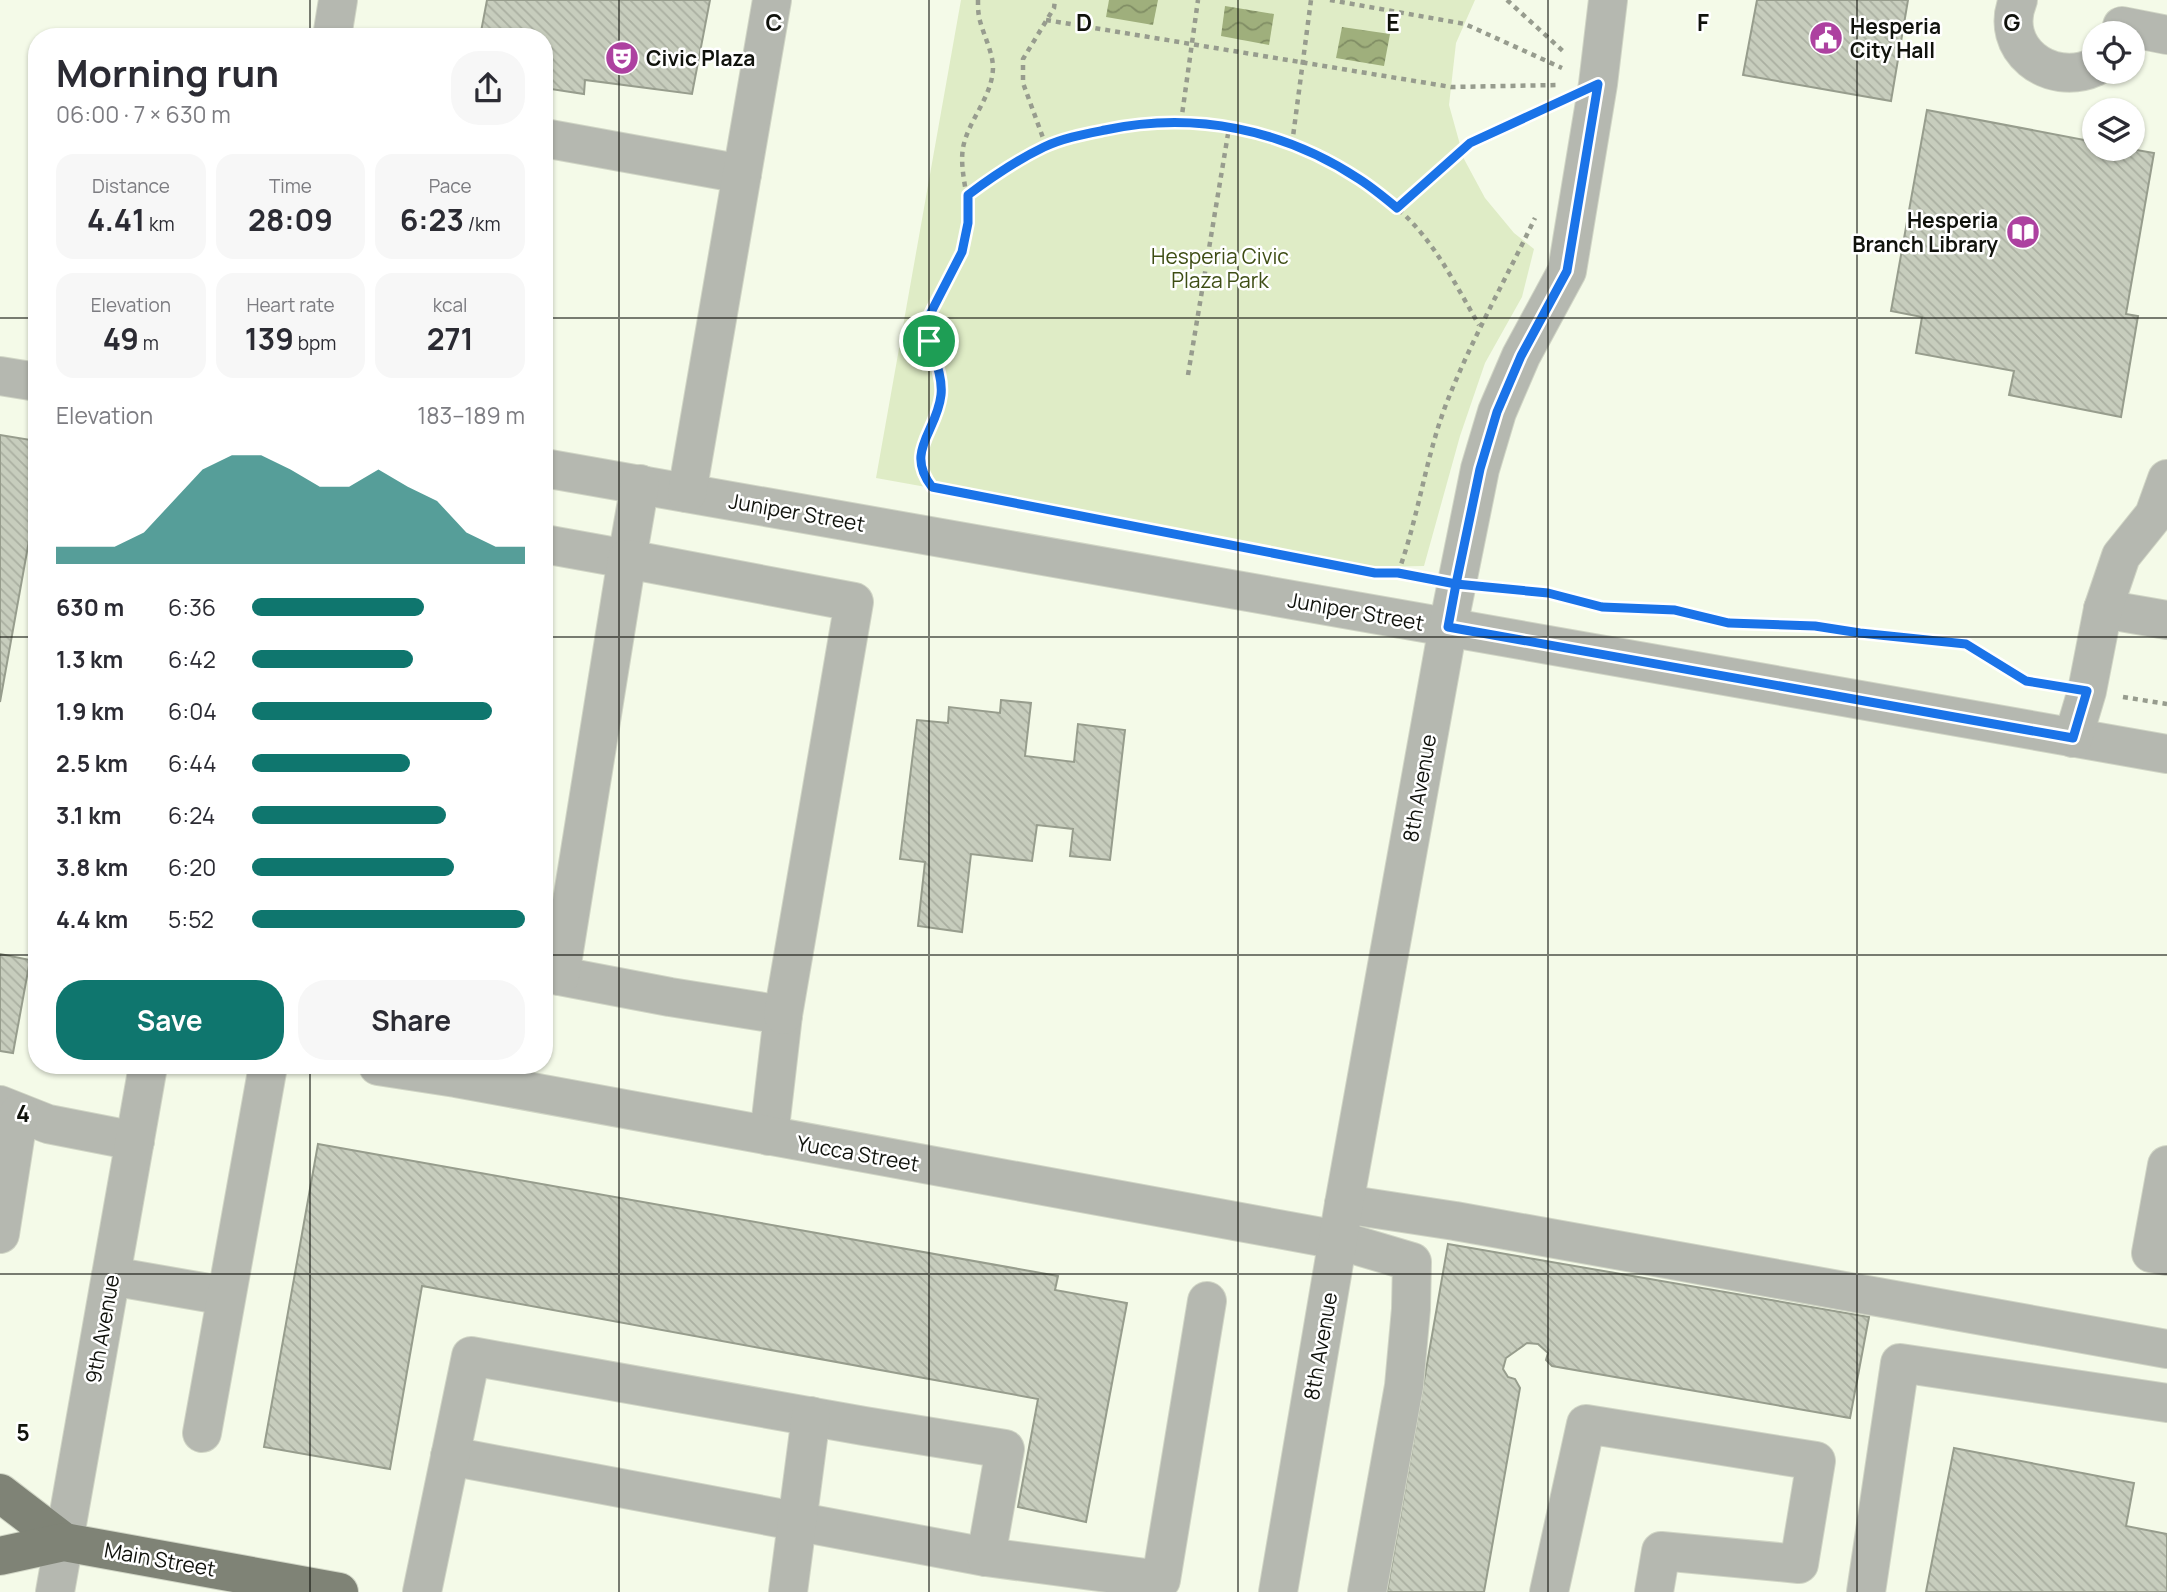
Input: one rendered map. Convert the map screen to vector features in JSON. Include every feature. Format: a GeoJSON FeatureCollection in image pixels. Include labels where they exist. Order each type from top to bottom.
{"type":"FeatureCollection","features":[{"type":"Feature","properties":{"kind":"main road","name":"Main Street"},"geometry":{"type":"LineString","coordinates":[[0,1493],[64,1542]]}},
{"type":"Feature","properties":{"kind":"main road","name":"Main Street"},"geometry":{"type":"LineString","coordinates":[[0,1556],[64,1542],[339,1592]]}},
{"type":"Feature","properties":{"kind":"street"},"geometry":{"type":"LineString","coordinates":[[333,28],[338,0]]}},
{"type":"Feature","properties":{"kind":"street"},"geometry":{"type":"LineString","coordinates":[[687,493],[772,0]]}},
{"type":"Feature","properties":{"kind":"street","name":"8th Avenue"},"geometry":{"type":"LineString","coordinates":[[1278,1592],[1341,1222],[1456,584],[1480,469],[1497,412],[1521,356],[1567,271],[1598,84],[1608,0]]}},
{"type":"Feature","properties":{"kind":"street"},"geometry":{"type":"LineString","coordinates":[[2018,0],[2014,8],[2014,26],[2019,43],[2029,58],[2045,69],[2063,74],[2082,73]]}},
{"type":"Feature","properties":{"kind":"street"},"geometry":{"type":"LineString","coordinates":[[2121,20],[2167,35]]}},
{"type":"Feature","properties":{"kind":"street"},"geometry":{"type":"LineString","coordinates":[[553,140],[742,174]]}},
{"type":"Feature","properties":{"kind":"street"},"geometry":{"type":"LineString","coordinates":[[0,376],[28,381]]}},
{"type":"Feature","properties":{"kind":"street","name":"Juniper Street"},"geometry":{"type":"LineString","coordinates":[[553,470],[2167,754]]}},
{"type":"Feature","properties":{"kind":"street"},"geometry":{"type":"LineString","coordinates":[[2073,738],[2087,691],[2103,609],[2121,556],[2154,515],[2167,479]]}},
{"type":"Feature","properties":{"kind":"street"},"geometry":{"type":"LineString","coordinates":[[553,969],[640,484]]}},
{"type":"Feature","properties":{"kind":"street"},"geometry":{"type":"LineString","coordinates":[[553,546],[854,602],[783,1015],[769,1136]]}},
{"type":"Feature","properties":{"kind":"street"},"geometry":{"type":"LineString","coordinates":[[2103,609],[2167,620]]}},
{"type":"Feature","properties":{"kind":"street"},"geometry":{"type":"LineString","coordinates":[[553,975],[783,1015]]}},
{"type":"Feature","properties":{"kind":"street","name":"9th Avenue"},"geometry":{"type":"LineString","coordinates":[[55,1592],[147,1074]]}},
{"type":"Feature","properties":{"kind":"street"},"geometry":{"type":"LineString","coordinates":[[202,1433],[267,1074]]}},
{"type":"Feature","properties":{"kind":"street","name":"Yucca Street"},"geometry":{"type":"LineString","coordinates":[[422,1074],[769,1136],[1341,1222]]}},
{"type":"Feature","properties":{"kind":"street"},"geometry":{"type":"LineString","coordinates":[[0,1234],[10,1109],[48,1124],[135,1140]]}},
{"type":"Feature","properties":{"kind":"street"},"geometry":{"type":"LineString","coordinates":[[2167,1165],[2151,1252],[2167,1256]]}},
{"type":"Feature","properties":{"kind":"street"},"geometry":{"type":"LineString","coordinates":[[1341,1222],[1455,1221],[2167,1349]]}},
{"type":"Feature","properties":{"kind":"street"},"geometry":{"type":"LineString","coordinates":[[1341,1222],[1412,1262],[1404,1386],[1367,1592]]}},
{"type":"Feature","properties":{"kind":"street"},"geometry":{"type":"LineString","coordinates":[[111,1276],[226,1296]]}},
{"type":"Feature","properties":{"kind":"street"},"geometry":{"type":"LineString","coordinates":[[450,1456],[986,1557],[1161,1580],[1207,1301]]}},
{"type":"Feature","properties":{"kind":"street"},"geometry":{"type":"LineString","coordinates":[[422,1592],[471,1356],[1005,1449],[986,1557]]}},
{"type":"Feature","properties":{"kind":"street"},"geometry":{"type":"LineString","coordinates":[[1866,1592],[1900,1363],[2167,1403]]}},
{"type":"Feature","properties":{"kind":"street"},"geometry":{"type":"LineString","coordinates":[[788,1592],[811,1416]]}},
{"type":"Feature","properties":{"kind":"street"},"geometry":{"type":"LineString","coordinates":[[1549,1592],[1586,1424],[1816,1461],[1799,1564],[1661,1551],[1654,1592]]}},
{"type":"Feature","properties":{"kind":"path"},"geometry":{"type":"LineString","coordinates":[[978,0],[979,18],[993,63],[992,78],[962,151],[968,195],[968,223],[962,252],[926,322],[942,393],[920,451],[923,476],[932,487],[1375,573],[1398,573],[1456,584],[1548,593],[1602,607],[1675,610],[1729,623],[1815,626],[1966,644],[2026,681],[2167,704]]}},
{"type":"Feature","properties":{"kind":"path"},"geometry":{"type":"LineString","coordinates":[[1046,146],[1023,83],[1023,59],[1054,8],[1055,0]]}},
{"type":"Feature","properties":{"kind":"path"},"geometry":{"type":"LineString","coordinates":[[1181,121],[1198,0]]}},
{"type":"Feature","properties":{"kind":"path"},"geometry":{"type":"LineString","coordinates":[[1292,144],[1311,0]]}},
{"type":"Feature","properties":{"kind":"path"},"geometry":{"type":"LineString","coordinates":[[1330,0],[1465,24],[1598,84]]}},
{"type":"Feature","properties":{"kind":"path"},"geometry":{"type":"LineString","coordinates":[[1507,0],[1598,84]]}},
{"type":"Feature","properties":{"kind":"path"},"geometry":{"type":"LineString","coordinates":[[1046,20],[1451,88],[1598,84]]}},
{"type":"Feature","properties":{"kind":"path"},"geometry":{"type":"LineString","coordinates":[[1397,208],[1470,143],[1598,84]]}},
{"type":"Feature","properties":{"kind":"path"},"geometry":{"type":"LineString","coordinates":[[968,195],[992,177],[1046,146],[1084,134],[1167,121],[1257,133],[1292,144],[1330,162],[1360,179],[1397,208],[1441,258],[1480,326]]}},
{"type":"Feature","properties":{"kind":"path"},"geometry":{"type":"LineString","coordinates":[[1188,375],[1230,128]]}},
{"type":"Feature","properties":{"kind":"path"},"geometry":{"type":"LineString","coordinates":[[1398,573],[1409,543],[1429,455],[1445,406],[1480,326],[1541,206]]}},
{"type":"Feature","properties":{"kind":"green space","name":"Hesperia Civic Plaza Park"},"geometry":{"type":"Polygon","coordinates":[[[961,0],[1475,0],[1456,43],[1449,105],[1464,159],[1485,198],[1514,233],[1534,249],[1522,297],[1485,363],[1460,436],[1424,566],[1372,567],[876,478],[961,0]]]}},
{"type":"Feature","properties":{"kind":"water"},"geometry":{"type":"Polygon","coordinates":[[[1109,0],[1158,0],[1153,25],[1106,17],[1109,0]]]}},
{"type":"Feature","properties":{"kind":"water"},"geometry":{"type":"Polygon","coordinates":[[[1225,6],[1274,14],[1269,45],[1221,36],[1225,6]]]}},
{"type":"Feature","properties":{"kind":"water"},"geometry":{"type":"Polygon","coordinates":[[[1342,27],[1390,34],[1384,66],[1336,58],[1342,27]]]}},
{"type":"Feature","properties":{"kind":"building","name":"Civic Plaza"},"geometry":{"type":"Polygon","coordinates":[[[487,0],[710,0],[692,94],[585,80],[584,94],[553,89],[553,28],[482,28],[487,0]]]}},
{"type":"Feature","properties":{"kind":"building","name":"Hesperia City Hall"},"geometry":{"type":"Polygon","coordinates":[[[1757,0],[1908,0],[1891,101],[1743,75],[1757,0]]]}},
{"type":"Feature","properties":{"kind":"building","name":"Hesperia Branch Library"},"geometry":{"type":"Polygon","coordinates":[[[1927,110],[2082,140],[2082,161],[2145,161],[2145,151],[2154,153],[2126,314],[2138,316],[2121,417],[2009,395],[2014,371],[1916,353],[1922,317],[1891,311],[1927,110]]]}},
{"type":"Feature","properties":{"kind":"building"},"geometry":{"type":"Polygon","coordinates":[[[0,435],[28,440],[28,546],[0,702],[0,435]]]}},
{"type":"Feature","properties":{"kind":"building"},"geometry":{"type":"Polygon","coordinates":[[[1001,700],[1031,703],[1025,756],[1074,762],[1078,724],[1125,730],[1110,860],[1070,856],[1073,829],[1037,825],[1032,861],[971,854],[962,932],[918,926],[925,862],[900,859],[917,720],[948,723],[949,707],[1000,713],[1001,700]]]}},
{"type":"Feature","properties":{"kind":"building"},"geometry":{"type":"Polygon","coordinates":[[[0,954],[28,960],[28,971],[13,1053],[0,1051],[0,954]]]}},
{"type":"Feature","properties":{"kind":"building"},"geometry":{"type":"Polygon","coordinates":[[[318,1144],[1058,1276],[1055,1290],[1127,1303],[1086,1522],[1018,1507],[1038,1399],[422,1286],[390,1469],[264,1447],[318,1144]]]}},
{"type":"Feature","properties":{"kind":"building"},"geometry":{"type":"Polygon","coordinates":[[[1448,1244],[1869,1317],[1850,1418],[1552,1366],[1546,1360],[1548,1353],[1538,1344],[1527,1343],[1506,1358],[1503,1369],[1508,1377],[1515,1379],[1520,1388],[1484,1592],[1387,1592],[1448,1244]]]}},
{"type":"Feature","properties":{"kind":"building"},"geometry":{"type":"Polygon","coordinates":[[[1954,1448],[2134,1483],[2126,1526],[2167,1534],[2167,1592],[1926,1592],[1954,1448]]]}},
{"type":"Feature","properties":{"kind":"place","name":"Hesperia City Hall"},"geometry":{"type":"Point","coordinates":[1826,38]}},
{"type":"Feature","properties":{"kind":"place","name":"Civic Plaza"},"geometry":{"type":"Point","coordinates":[622,58]}},
{"type":"Feature","properties":{"kind":"place","name":"Hesperia Branch Library"},"geometry":{"type":"Point","coordinates":[2023,232]}},
{"type":"Feature","properties":{"kind":"route"},"geometry":{"type":"LineString","coordinates":[[929,341],[926,322],[962,252],[968,223],[968,195],[992,177],[1046,146],[1084,134],[1124,126],[1167,121],[1211,124],[1257,133],[1292,144],[1360,179],[1397,208],[1470,143],[1598,84],[1567,271],[1521,356],[1497,412],[1480,469],[1456,584],[1548,593],[1602,607],[1675,610],[1729,623],[1815,626],[1966,644],[2026,681],[2087,691],[2073,738],[1448,627],[1456,584],[1398,573],[1375,573],[932,487],[923,476],[920,451],[942,393],[929,341]]}}]}
